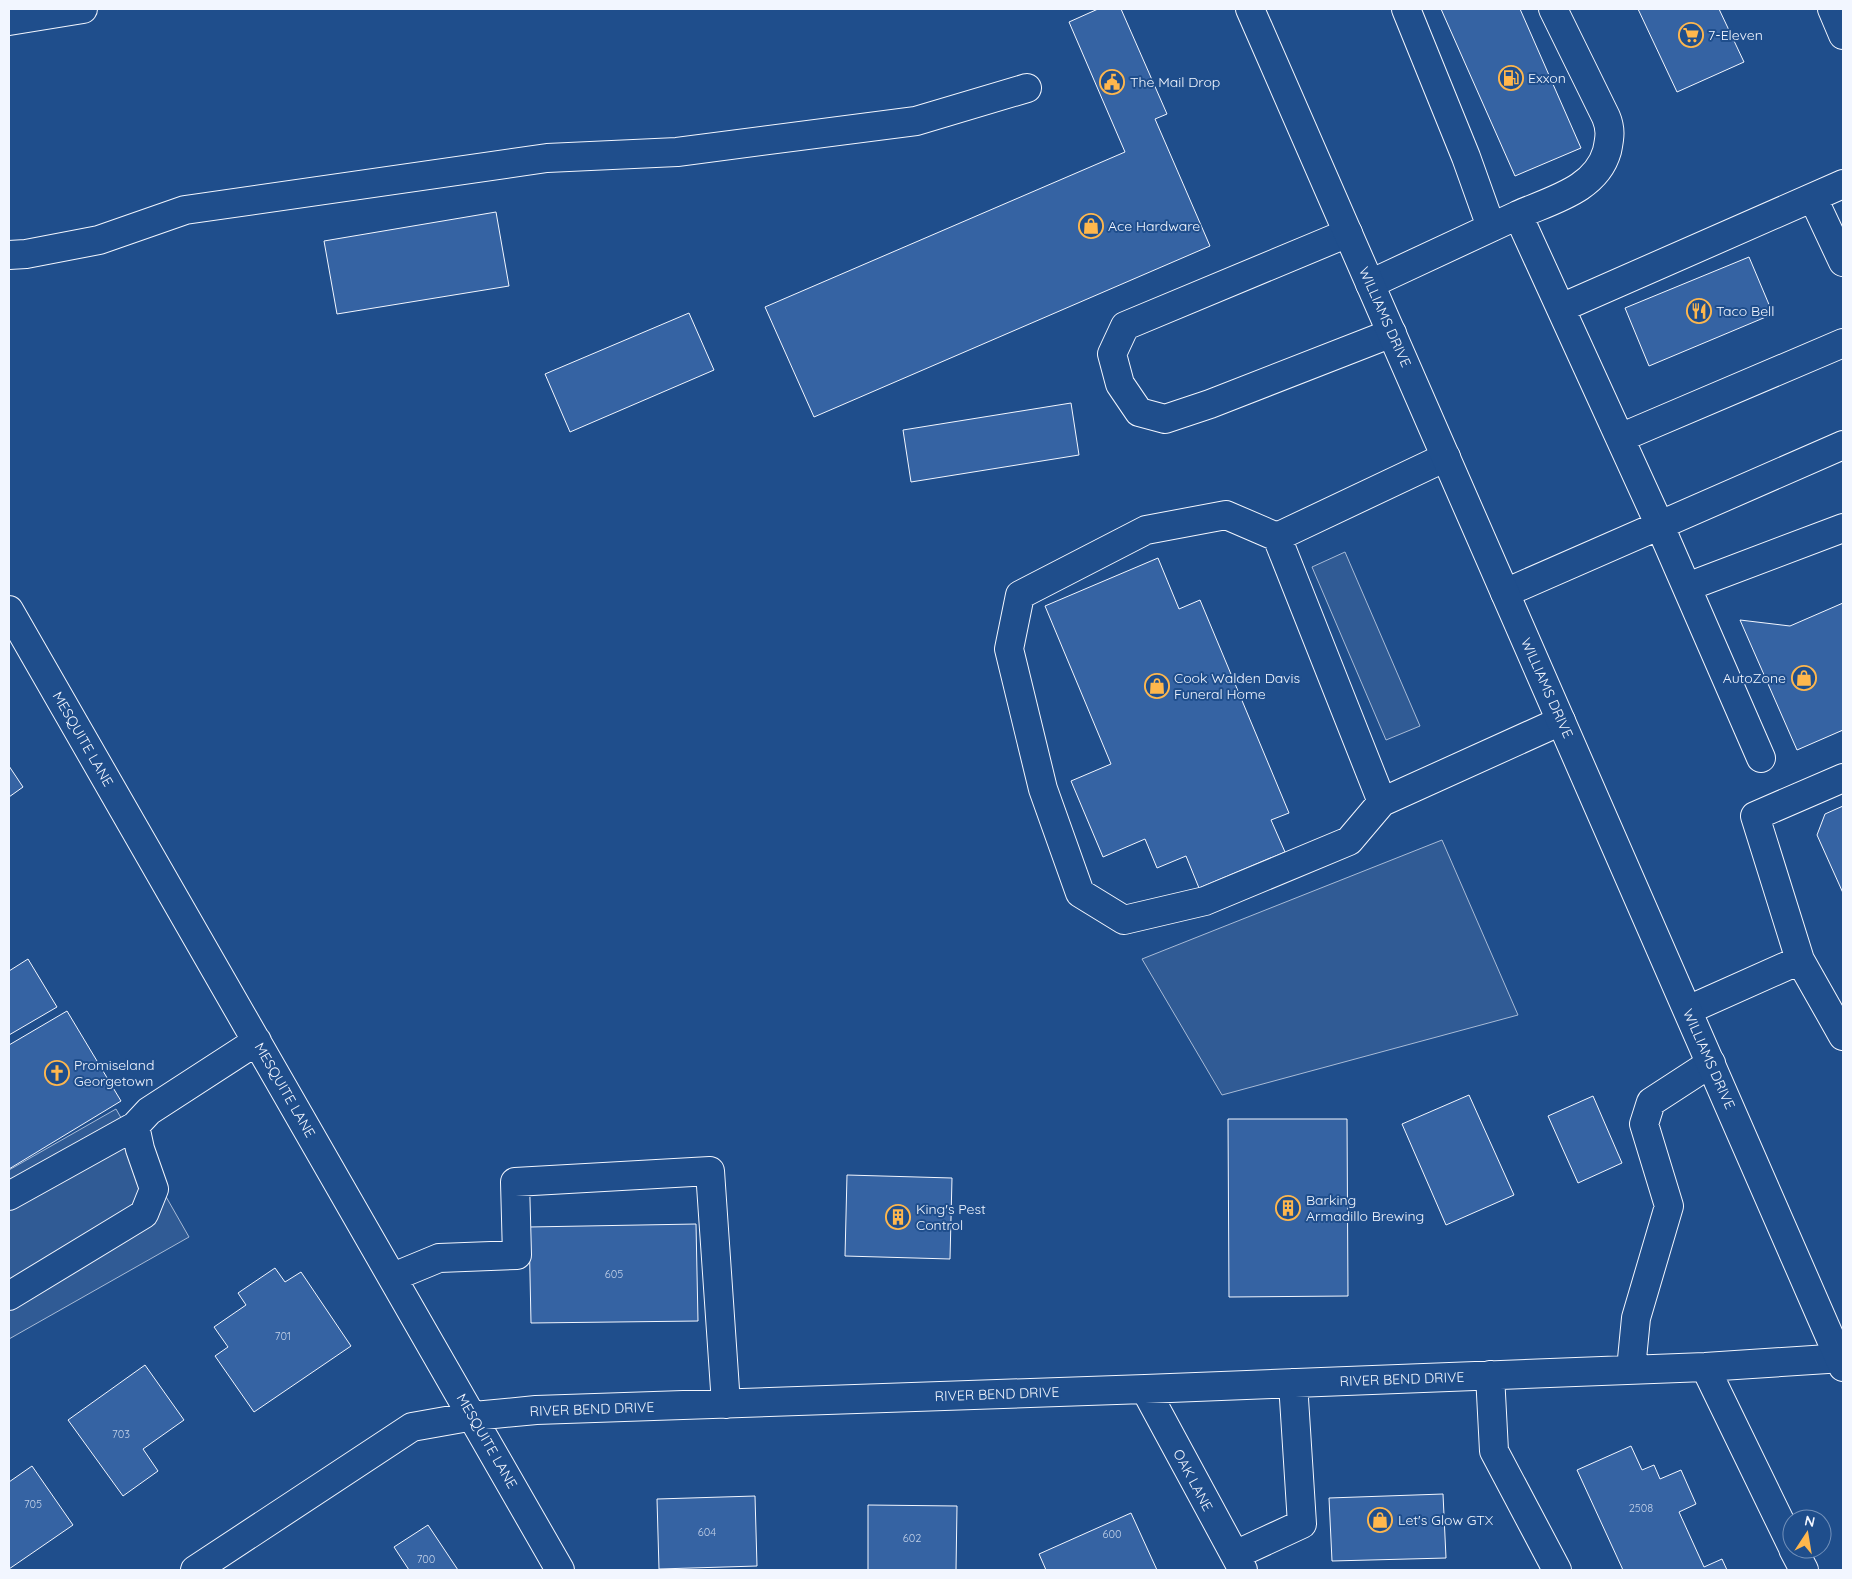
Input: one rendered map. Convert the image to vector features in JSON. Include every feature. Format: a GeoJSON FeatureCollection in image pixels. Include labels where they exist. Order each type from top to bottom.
{"type":"FeatureCollection","features":[{"type":"Feature","properties":{"kind":"street"},"geometry":{"type":"LineString","coordinates":[[9,21],[83,9]]}},
{"type":"Feature","properties":{"kind":"street","name":"WILLIAMS DRIVE"},"geometry":{"type":"LineString","coordinates":[[1250,9],[1842,1361]]}},
{"type":"Feature","properties":{"kind":"street"},"geometry":{"type":"LineString","coordinates":[[1406,9],[1466,157],[1491,228]]}},
{"type":"Feature","properties":{"kind":"street"},"geometry":{"type":"LineString","coordinates":[[1370,284],[1582,187],[1595,174],[1605,158],[1610,138],[1610,127],[1553,9]]}},
{"type":"Feature","properties":{"kind":"street"},"geometry":{"type":"LineString","coordinates":[[1832,9],[1843,35]]}},
{"type":"Feature","properties":{"kind":"street"},"geometry":{"type":"LineString","coordinates":[[9,255],[26,254],[99,240],[185,210],[546,158],[677,152],[916,121],[1027,88]]}},
{"type":"Feature","properties":{"kind":"street"},"geometry":{"type":"LineString","coordinates":[[1561,308],[1843,184]]}},
{"type":"Feature","properties":{"kind":"street"},"geometry":{"type":"LineString","coordinates":[[1813,198],[1843,262]]}},
{"type":"Feature","properties":{"kind":"street"},"geometry":{"type":"LineString","coordinates":[[1518,215],[1660,526],[1761,758]]}},
{"type":"Feature","properties":{"kind":"street"},"geometry":{"type":"LineString","coordinates":[[1348,233],[1125,326],[1112,354],[1120,384],[1139,412],[1165,418],[1210,404],[1392,334]]}},
{"type":"Feature","properties":{"kind":"street"},"geometry":{"type":"LineString","coordinates":[[1620,438],[1843,343]]}},
{"type":"Feature","properties":{"kind":"street"},"geometry":{"type":"LineString","coordinates":[[1505,593],[1843,445]]}},
{"type":"Feature","properties":{"kind":"street"},"geometry":{"type":"LineString","coordinates":[[1277,537],[1446,457]]}},
{"type":"Feature","properties":{"kind":"street"},"geometry":{"type":"LineString","coordinates":[[1382,802],[1277,537],[1226,515],[1146,530],[1020,594],[1009,649],[1043,789],[1080,893],[1124,920],[1205,901],[1349,841],[1382,802],[1561,720]]}},
{"type":"Feature","properties":{"kind":"street"},"geometry":{"type":"LineString","coordinates":[[1687,587],[1843,528]]}},
{"type":"Feature","properties":{"kind":"street","name":"MESQUITE LANE"},"geometry":{"type":"LineString","coordinates":[[9,610],[474,1416],[560,1570]]}},
{"type":"Feature","properties":{"kind":"street"},"geometry":{"type":"LineString","coordinates":[[1843,778],[1756,816],[1800,960],[1843,1036]]}},
{"type":"Feature","properties":{"kind":"street"},"geometry":{"type":"LineString","coordinates":[[1688,1010],[1800,960]]}},
{"type":"Feature","properties":{"kind":"street"},"geometry":{"type":"LineString","coordinates":[[9,1196],[135,1126],[149,1111],[257,1041]]}},
{"type":"Feature","properties":{"kind":"street"},"geometry":{"type":"LineString","coordinates":[[1632,1370],[1636,1318],[1668,1206],[1644,1124],[1651,1102],[1711,1063]]}},
{"type":"Feature","properties":{"kind":"street"},"geometry":{"type":"LineString","coordinates":[[9,1296],[144,1214],[154,1189],[140,1149],[135,1126]]}},
{"type":"Feature","properties":{"kind":"street"},"geometry":{"type":"LineString","coordinates":[[394,1277],[439,1258],[517,1256],[516,1182],[710,1171],[726,1404]]}},
{"type":"Feature","properties":{"kind":"street","name":"RIVER BEND DRIVE"},"geometry":{"type":"LineString","coordinates":[[195,1570],[412,1427],[474,1416],[536,1410],[1146,1389],[1842,1361]]}},
{"type":"Feature","properties":{"kind":"street"},"geometry":{"type":"LineString","coordinates":[[1705,1367],[1782,1525]]}},
{"type":"Feature","properties":{"kind":"street"},"geometry":{"type":"LineString","coordinates":[[1490,1375],[1494,1451],[1557,1570]]}},
{"type":"Feature","properties":{"kind":"street"},"geometry":{"type":"LineString","coordinates":[[1239,1563],[1302,1524],[1293,1383]]}},
{"type":"Feature","properties":{"kind":"street","name":"OAK LANE"},"geometry":{"type":"LineString","coordinates":[[1146,1389],[1239,1563]]}},
{"type":"Feature","properties":{"kind":"shaded area"},"geometry":{"type":"Polygon","coordinates":[[[1345,552],[1420,726],[1386,740],[1312,567],[1345,552]]]}},
{"type":"Feature","properties":{"kind":"shaded area"},"geometry":{"type":"Polygon","coordinates":[[[1442,840],[1518,1015],[1222,1095],[1142,959],[1442,840]]]}},
{"type":"Feature","properties":{"kind":"shaded area"},"geometry":{"type":"Polygon","coordinates":[[[116,1109],[189,1237],[9,1339],[9,1170],[116,1109]]]}},
{"type":"Feature","properties":{"kind":"building"},"geometry":{"type":"Polygon","coordinates":[[[1098,9],[1121,9],[1167,114],[1155,119],[1210,246],[814,417],[765,307],[1125,152],[1069,22],[1098,9]]]}},
{"type":"Feature","properties":{"kind":"building","name":"Exxon"},"geometry":{"type":"Polygon","coordinates":[[[1441,9],[1520,9],[1581,148],[1515,176],[1441,9]]]}},
{"type":"Feature","properties":{"kind":"building","name":"7-Eleven"},"geometry":{"type":"Polygon","coordinates":[[[1638,9],[1719,9],[1744,62],[1677,92],[1638,9]]]}},
{"type":"Feature","properties":{"kind":"building"},"geometry":{"type":"Polygon","coordinates":[[[496,212],[509,286],[337,314],[324,241],[496,212]]]}},
{"type":"Feature","properties":{"kind":"building","name":"Taco Bell"},"geometry":{"type":"Polygon","coordinates":[[[1749,257],[1773,314],[1649,366],[1625,308],[1749,257]]]}},
{"type":"Feature","properties":{"kind":"building"},"geometry":{"type":"Polygon","coordinates":[[[689,313],[714,370],[570,432],[545,374],[689,313]]]}},
{"type":"Feature","properties":{"kind":"building"},"geometry":{"type":"Polygon","coordinates":[[[1071,403],[1079,455],[911,482],[903,430],[1071,403]]]}},
{"type":"Feature","properties":{"kind":"building","name":"Cook Walden Davis Funeral Home"},"geometry":{"type":"Polygon","coordinates":[[[1158,558],[1179,609],[1200,600],[1289,813],[1271,820],[1285,852],[1199,888],[1186,856],[1157,868],[1145,839],[1103,857],[1071,781],[1111,764],[1045,606],[1158,558]]]}},
{"type":"Feature","properties":{"kind":"building","name":"AutoZone"},"geometry":{"type":"Polygon","coordinates":[[[1843,603],[1843,730],[1797,750],[1740,620],[1790,626],[1843,603]]]}},
{"type":"Feature","properties":{"kind":"building"},"geometry":{"type":"Polygon","coordinates":[[[9,766],[23,787],[9,797],[9,766]]]}},
{"type":"Feature","properties":{"kind":"building"},"geometry":{"type":"Polygon","coordinates":[[[1843,806],[1843,893],[1817,835],[1825,814],[1843,806]]]}},
{"type":"Feature","properties":{"kind":"building"},"geometry":{"type":"Polygon","coordinates":[[[28,959],[57,1007],[9,1035],[9,971],[28,959]]]}},
{"type":"Feature","properties":{"kind":"building","name":"Promiseland Georgetown"},"geometry":{"type":"Polygon","coordinates":[[[67,1011],[121,1101],[9,1169],[9,1045],[67,1011]]]}},
{"type":"Feature","properties":{"kind":"building"},"geometry":{"type":"Polygon","coordinates":[[[1469,1095],[1514,1195],[1446,1225],[1402,1124],[1469,1095]]]}},
{"type":"Feature","properties":{"kind":"building"},"geometry":{"type":"Polygon","coordinates":[[[1593,1096],[1622,1163],[1578,1183],[1548,1116],[1593,1096]]]}},
{"type":"Feature","properties":{"kind":"building","name":"Barking Armadillo Brewing"},"geometry":{"type":"Polygon","coordinates":[[[1228,1119],[1347,1119],[1348,1296],[1229,1297],[1228,1119]]]}},
{"type":"Feature","properties":{"kind":"building","name":"King's Pest Control"},"geometry":{"type":"Polygon","coordinates":[[[847,1175],[952,1178],[950,1259],[845,1256],[847,1175]]]}},
{"type":"Feature","properties":{"kind":"building"},"geometry":{"type":"Polygon","coordinates":[[[696,1224],[698,1321],[531,1323],[529,1227],[696,1224]]]}},
{"type":"Feature","properties":{"kind":"building"},"geometry":{"type":"Polygon","coordinates":[[[275,1268],[285,1282],[301,1272],[351,1346],[254,1412],[215,1356],[228,1347],[214,1327],[246,1305],[238,1293],[275,1268]]]}},
{"type":"Feature","properties":{"kind":"building"},"geometry":{"type":"Polygon","coordinates":[[[145,1365],[184,1420],[143,1449],[158,1471],[123,1496],[68,1420],[145,1365]]]}},
{"type":"Feature","properties":{"kind":"building"},"geometry":{"type":"Polygon","coordinates":[[[1631,1446],[1642,1470],[1654,1465],[1660,1479],[1681,1470],[1696,1504],[1679,1512],[1704,1567],[1722,1559],[1727,1570],[1623,1570],[1577,1470],[1631,1446]]]}},
{"type":"Feature","properties":{"kind":"building"},"geometry":{"type":"Polygon","coordinates":[[[32,1466],[73,1525],[9,1569],[9,1482],[32,1466]]]}},
{"type":"Feature","properties":{"kind":"building"},"geometry":{"type":"Polygon","coordinates":[[[1443,1494],[1446,1558],[1332,1561],[1329,1498],[1443,1494]]]}},
{"type":"Feature","properties":{"kind":"building"},"geometry":{"type":"Polygon","coordinates":[[[755,1496],[757,1566],[659,1569],[657,1499],[755,1496]]]}},
{"type":"Feature","properties":{"kind":"building"},"geometry":{"type":"Polygon","coordinates":[[[868,1505],[957,1506],[956,1570],[868,1570],[868,1505]]]}},
{"type":"Feature","properties":{"kind":"building"},"geometry":{"type":"Polygon","coordinates":[[[1131,1513],[1157,1570],[1046,1570],[1039,1554],[1131,1513]]]}},
{"type":"Feature","properties":{"kind":"building"},"geometry":{"type":"Polygon","coordinates":[[[428,1525],[458,1570],[409,1570],[394,1547],[428,1525]]]}},
{"type":"Feature","properties":{"kind":"place","name":"7-Eleven"},"geometry":{"type":"Point","coordinates":[1691,35]}},
{"type":"Feature","properties":{"kind":"place","name":"Exxon"},"geometry":{"type":"Point","coordinates":[1511,78]}},
{"type":"Feature","properties":{"kind":"place","name":"The Mail Drop"},"geometry":{"type":"Point","coordinates":[1112,82]}},
{"type":"Feature","properties":{"kind":"place","name":"Ace Hardware"},"geometry":{"type":"Point","coordinates":[1091,226]}},
{"type":"Feature","properties":{"kind":"place","name":"Taco Bell"},"geometry":{"type":"Point","coordinates":[1699,311]}},
{"type":"Feature","properties":{"kind":"place","name":"AutoZone"},"geometry":{"type":"Point","coordinates":[1804,678]}},
{"type":"Feature","properties":{"kind":"place","name":"Cook Walden Davis Funeral Home"},"geometry":{"type":"Point","coordinates":[1157,686]}},
{"type":"Feature","properties":{"kind":"place","name":"Promiseland Georgetown"},"geometry":{"type":"Point","coordinates":[57,1073]}},
{"type":"Feature","properties":{"kind":"place","name":"Barking Armadillo Brewing"},"geometry":{"type":"Point","coordinates":[1288,1208]}},
{"type":"Feature","properties":{"kind":"place","name":"King's Pest Control"},"geometry":{"type":"Point","coordinates":[898,1217]}},
{"type":"Feature","properties":{"kind":"place","name":"Let's Glow GTX"},"geometry":{"type":"Point","coordinates":[1380,1520]}}]}
